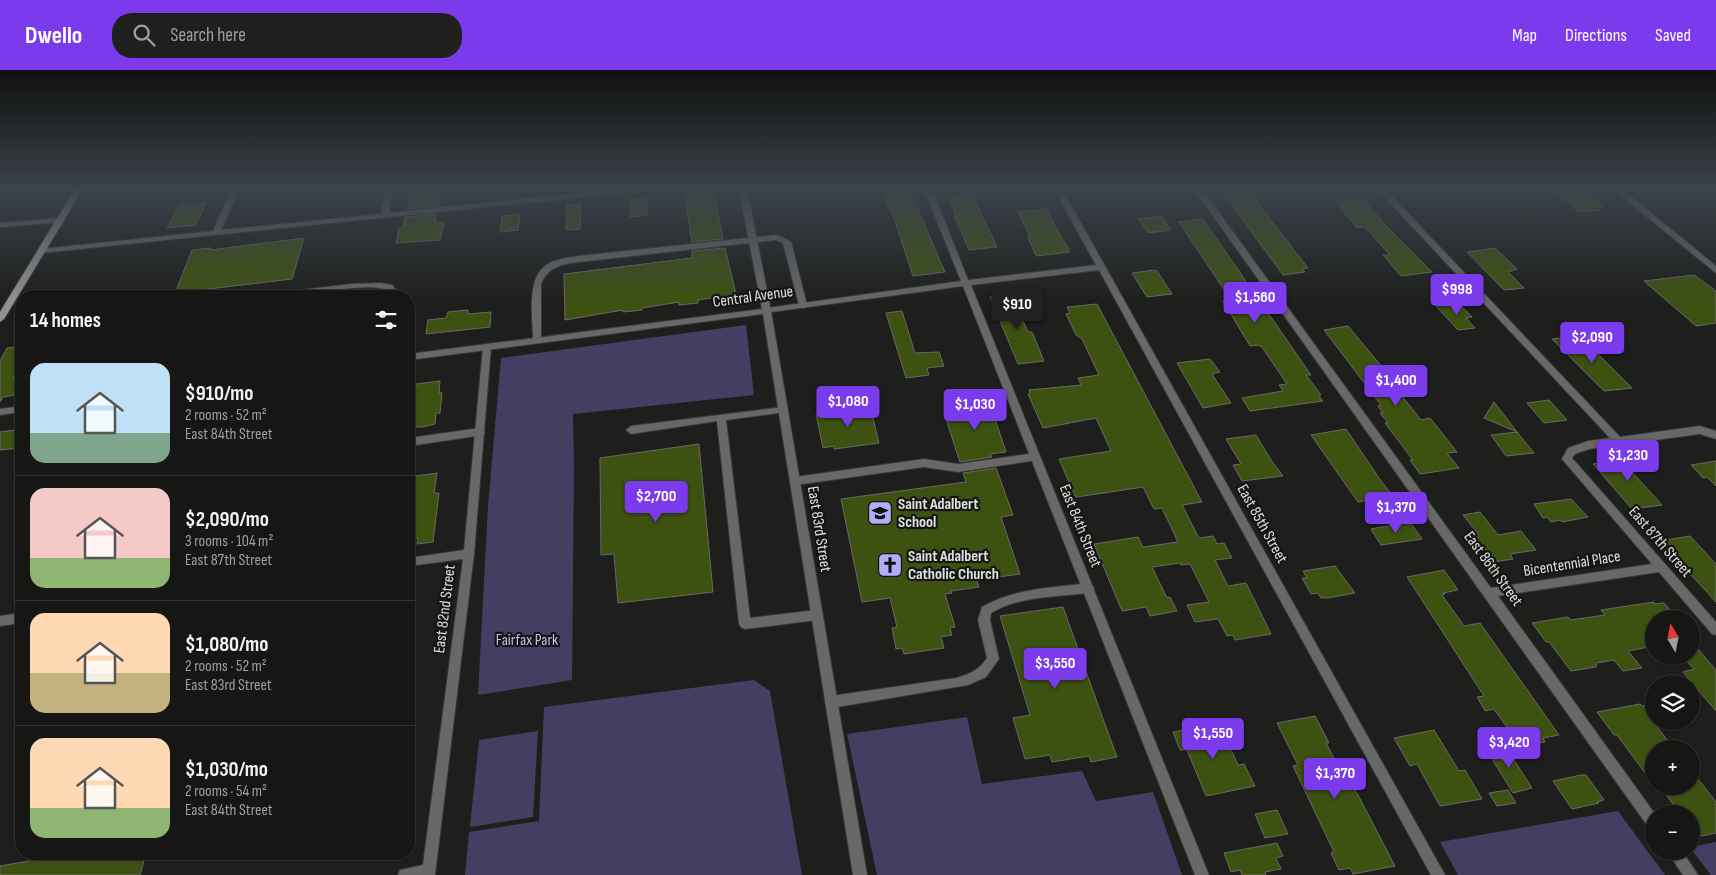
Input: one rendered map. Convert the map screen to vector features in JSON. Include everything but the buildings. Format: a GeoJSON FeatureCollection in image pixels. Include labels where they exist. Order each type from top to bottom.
{"type":"FeatureCollection","features":[{"type":"Feature","properties":{"kind":"main road"},"geometry":{"type":"LineString","coordinates":[[17,290],[56,227]]}},
{"type":"Feature","properties":{"kind":"main road"},"geometry":{"type":"LineString","coordinates":[[0,319],[15,294]]}},
{"type":"Feature","properties":{"kind":"street"},"geometry":{"type":"LineString","coordinates":[[216,233],[219,227]]}},
{"type":"Feature","properties":{"kind":"street"},"geometry":{"type":"LineString","coordinates":[[41,251],[280,227]]}},
{"type":"Feature","properties":{"kind":"street","name":"East 83rd Street"},"geometry":{"type":"LineString","coordinates":[[751,227],[767,310],[860,875]]}},
{"type":"Feature","properties":{"kind":"street","name":"East 84th Street"},"geometry":{"type":"LineString","coordinates":[[943,227],[1202,875]]}},
{"type":"Feature","properties":{"kind":"street","name":"East 85th Street"},"geometry":{"type":"LineString","coordinates":[[1079,227],[1438,875]]}},
{"type":"Feature","properties":{"kind":"street","name":"East 86th Street"},"geometry":{"type":"LineString","coordinates":[[1225,227],[1645,811]]}},
{"type":"Feature","properties":{"kind":"street"},"geometry":{"type":"LineString","coordinates":[[1416,227],[1618,441],[1700,430],[1716,435]]}},
{"type":"Feature","properties":{"kind":"street"},"geometry":{"type":"LineString","coordinates":[[1663,227],[1716,270]]}},
{"type":"Feature","properties":{"kind":"street"},"geometry":{"type":"LineString","coordinates":[[537,340],[537,284],[542,271],[554,264],[578,259],[777,237],[787,242],[803,305]]}},
{"type":"Feature","properties":{"kind":"street","name":"Central Avenue"},"geometry":{"type":"LineString","coordinates":[[415,356],[966,283],[1102,267]]}},
{"type":"Feature","properties":{"kind":"street"},"geometry":{"type":"LineString","coordinates":[[328,290],[384,286],[392,290]]}},
{"type":"Feature","properties":{"kind":"street","name":"East 82nd Street"},"geometry":{"type":"LineString","coordinates":[[428,873],[469,554],[487,347]]}},
{"type":"Feature","properties":{"kind":"street"},"geometry":{"type":"LineString","coordinates":[[631,430],[783,410]]}},
{"type":"Feature","properties":{"kind":"street"},"geometry":{"type":"LineString","coordinates":[[0,412],[15,411]]}},
{"type":"Feature","properties":{"kind":"street"},"geometry":{"type":"LineString","coordinates":[[721,417],[745,624],[817,614]]}},
{"type":"Feature","properties":{"kind":"street"},"geometry":{"type":"LineString","coordinates":[[415,441],[480,432]]}},
{"type":"Feature","properties":{"kind":"street","name":"East 87th Street"},"geometry":{"type":"LineString","coordinates":[[1618,441],[1588,445],[1571,451],[1567,459],[1716,630]]}},
{"type":"Feature","properties":{"kind":"street"},"geometry":{"type":"LineString","coordinates":[[795,481],[924,463],[958,468],[1035,457]]}},
{"type":"Feature","properties":{"kind":"street"},"geometry":{"type":"LineString","coordinates":[[415,561],[469,554]]}},
{"type":"Feature","properties":{"kind":"street","name":"Bicentennial Place"},"geometry":{"type":"LineString","coordinates":[[1489,594],[1660,567]]}},
{"type":"Feature","properties":{"kind":"street"},"geometry":{"type":"LineString","coordinates":[[831,702],[962,682],[974,678],[986,671],[993,659],[984,620],[986,610],[1008,600],[1088,588]]}},
{"type":"Feature","properties":{"kind":"street"},"geometry":{"type":"LineString","coordinates":[[0,621],[15,619]]}},
{"type":"Feature","properties":{"kind":"street"},"geometry":{"type":"LineString","coordinates":[[1680,860],[1691,875]]}},
{"type":"Feature","properties":{"kind":"street"},"geometry":{"type":"LineString","coordinates":[[405,875],[428,873]]}},
{"type":"Feature","properties":{"kind":"green space","name":"Fairfax Park"},"geometry":{"type":"Polygon","coordinates":[[[746,325],[754,395],[573,414],[572,680],[478,695],[488,506],[501,358],[746,325]]]}},
{"type":"Feature","properties":{"kind":"green space"},"geometry":{"type":"Polygon","coordinates":[[[754,680],[770,691],[802,875],[465,875],[469,832],[539,821],[544,707],[754,680]]]}},
{"type":"Feature","properties":{"kind":"green space"},"geometry":{"type":"Polygon","coordinates":[[[967,717],[982,784],[1082,771],[1096,801],[1153,792],[1182,875],[877,875],[847,734],[967,717]]]}},
{"type":"Feature","properties":{"kind":"green space"},"geometry":{"type":"Polygon","coordinates":[[[538,731],[533,817],[470,827],[479,740],[538,731]]]}},
{"type":"Feature","properties":{"kind":"green space"},"geometry":{"type":"Polygon","coordinates":[[[1618,811],[1645,848],[1645,860],[1654,860],[1665,875],[1458,875],[1440,842],[1618,811]]]}},
{"type":"Feature","properties":{"kind":"green space"},"geometry":{"type":"Polygon","coordinates":[[[1716,842],[1716,875],[1711,875],[1699,860],[1700,845],[1716,842]]]}},
{"type":"Feature","properties":{"kind":"place","name":"Saint Adalbert School"},"geometry":{"type":"Point","coordinates":[880,513]}},
{"type":"Feature","properties":{"kind":"place","name":"Saint Adalbert Catholic Church"},"geometry":{"type":"Point","coordinates":[890,565]}}]}
